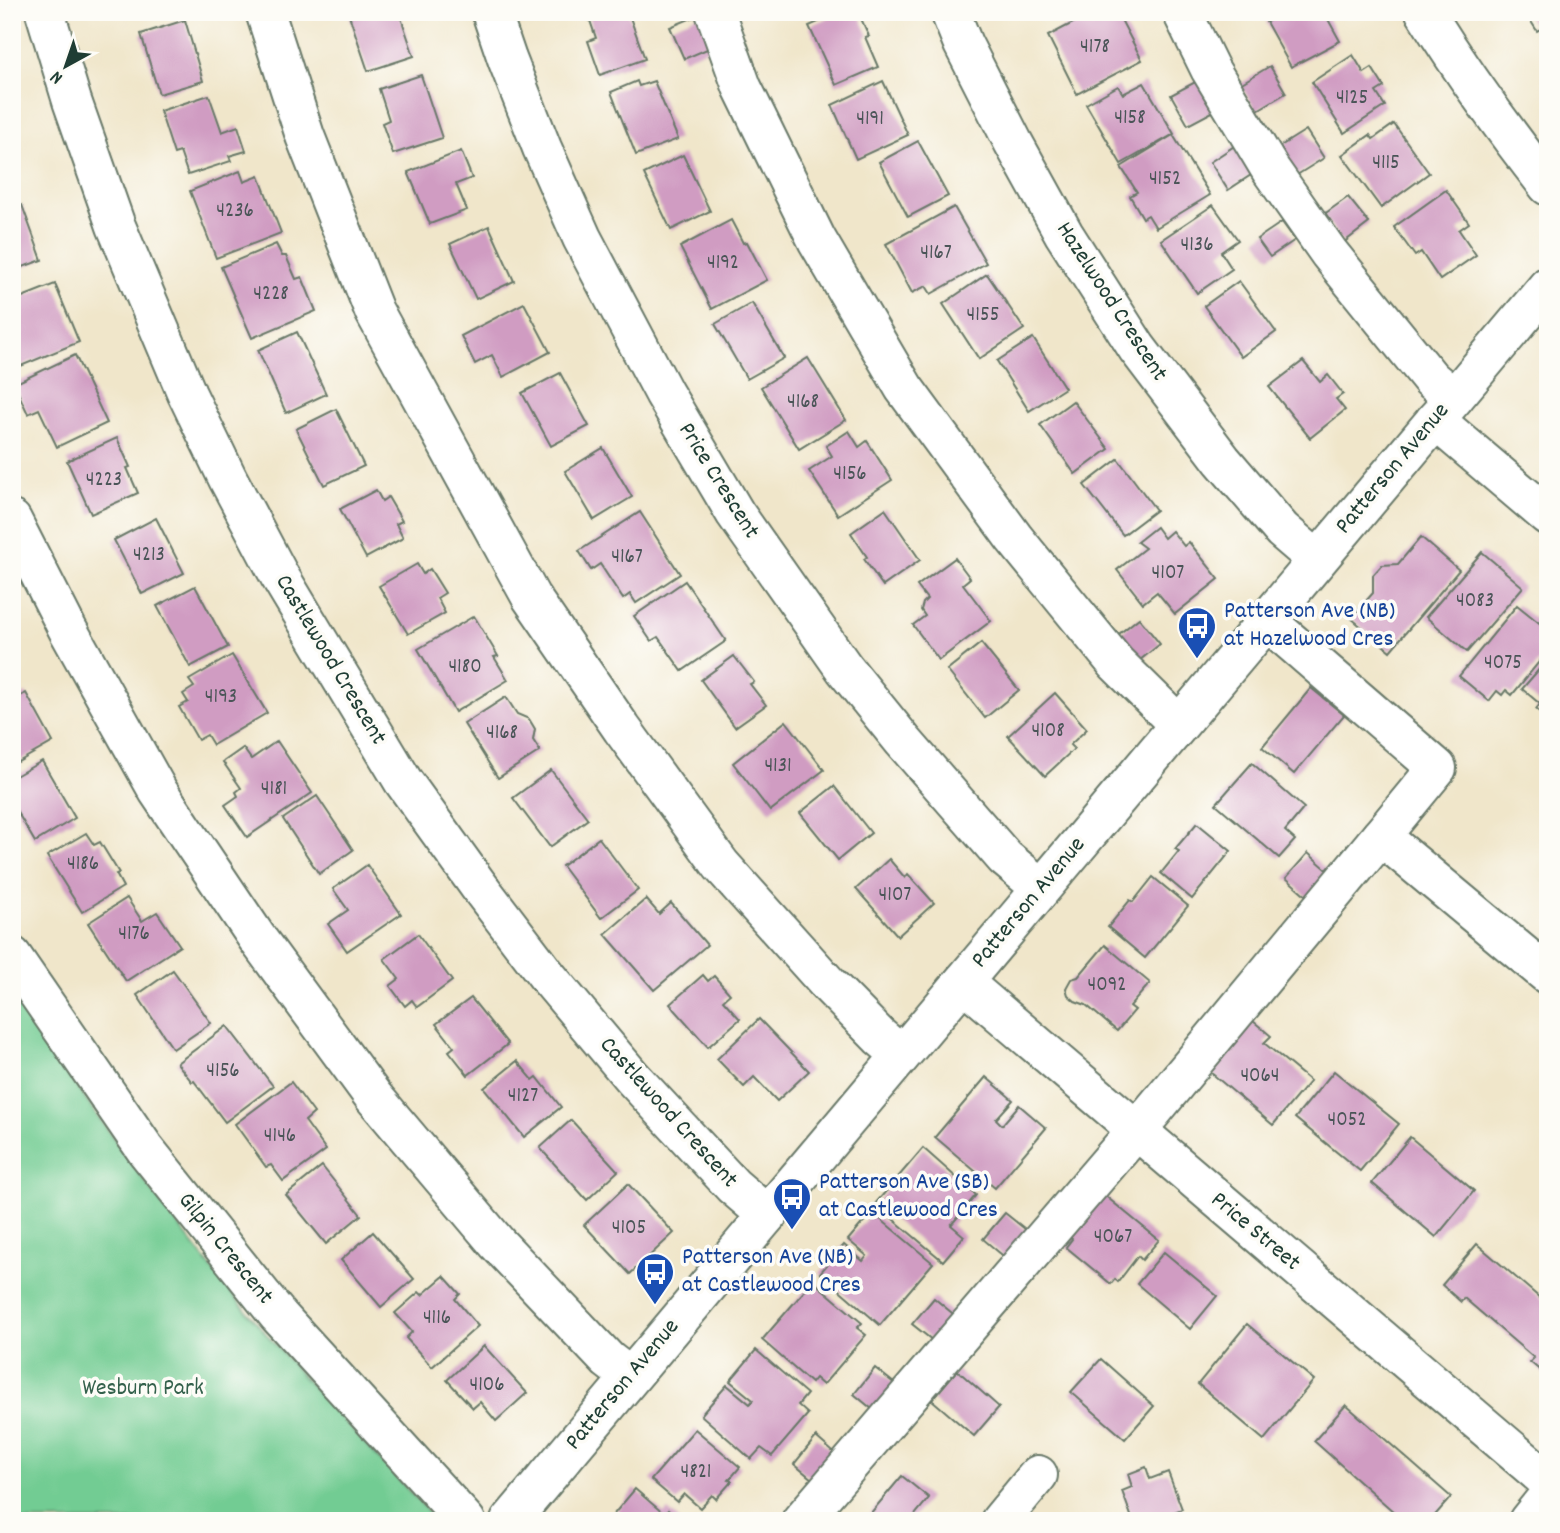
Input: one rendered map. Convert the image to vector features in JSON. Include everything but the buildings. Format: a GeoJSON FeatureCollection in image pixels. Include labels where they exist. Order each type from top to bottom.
{"type":"FeatureCollection","features":[{"type":"Feature","properties":{"kind":"street","name":"Castlewood Crescent"},"geometry":{"type":"LineString","coordinates":[[45,12],[72,101],[116,226],[187,394],[279,575],[403,781],[548,977],[631,1076],[733,1186],[767,1215]]}},
{"type":"Feature","properties":{"kind":"street"},"geometry":{"type":"LineString","coordinates":[[265,12],[305,136],[373,311],[531,597],[622,729],[721,865],[828,984],[901,1055]]}},
{"type":"Feature","properties":{"kind":"street","name":"Price Crescent"},"geometry":{"type":"LineString","coordinates":[[491,12],[542,148],[582,238],[664,393],[735,513],[844,668],[903,741],[1004,858],[1041,888]]}},
{"type":"Feature","properties":{"kind":"street"},"geometry":{"type":"LineString","coordinates":[[715,12],[742,87],[817,240],[904,388],[1014,538],[1116,663],[1178,724]]}},
{"type":"Feature","properties":{"kind":"street","name":"Hazelwood Crescent"},"geometry":{"type":"LineString","coordinates":[[950,12],[963,44],[1064,234],[1137,348],[1222,460],[1282,530],[1317,560]]}},
{"type":"Feature","properties":{"kind":"street"},"geometry":{"type":"LineString","coordinates":[[1182,12],[1210,69],[1270,169],[1329,253],[1431,379],[1445,409],[1548,516]]}},
{"type":"Feature","properties":{"kind":"street"},"geometry":{"type":"LineString","coordinates":[[1425,12],[1500,124],[1548,186]]}},
{"type":"Feature","properties":{"kind":"street","name":"Patterson Avenue"},"geometry":{"type":"LineString","coordinates":[[510,1521],[1548,286]]}},
{"type":"Feature","properties":{"kind":"street"},"geometry":{"type":"LineString","coordinates":[[12,520],[68,630],[158,791],[257,938],[373,1096],[497,1243],[608,1360],[630,1377]]}},
{"type":"Feature","properties":{"kind":"street"},"geometry":{"type":"LineString","coordinates":[[801,1521],[1136,1130],[1437,768],[1266,621]]}},
{"type":"Feature","properties":{"kind":"street"},"geometry":{"type":"LineString","coordinates":[[1381,836],[1548,975]]}},
{"type":"Feature","properties":{"kind":"street","name":"Gilpin Crescent"},"geometry":{"type":"LineString","coordinates":[[12,956],[145,1149],[269,1304],[466,1521]]}},
{"type":"Feature","properties":{"kind":"street","name":"Price Street"},"geometry":{"type":"LineString","coordinates":[[963,982],[1548,1481]]}},
{"type":"Feature","properties":{"kind":"street"},"geometry":{"type":"LineString","coordinates":[[1000,1521],[1038,1475]]}},
{"type":"Feature","properties":{"kind":"street"},"geometry":{"type":"LineString","coordinates":[[1528,1521],[1548,1496]]}},
{"type":"Feature","properties":{"kind":"green space","name":"Wesburn Park"},"geometry":{"type":"Polygon","coordinates":[[[12,990],[60,1064],[154,1194],[228,1289],[303,1377],[437,1521],[12,1521],[12,990]]]}},
{"type":"Feature","properties":{"kind":"place","name":"Patterson Ave (NB) at Hazelwood Cres"},"geometry":{"type":"Point","coordinates":[1197,660]}},
{"type":"Feature","properties":{"kind":"place","name":"Patterson Ave (SB) at Castlewood Cres"},"geometry":{"type":"Point","coordinates":[792,1231]}},
{"type":"Feature","properties":{"kind":"place","name":"Patterson Ave (NB) at Castlewood Cres"},"geometry":{"type":"Point","coordinates":[655,1306]}}]}
